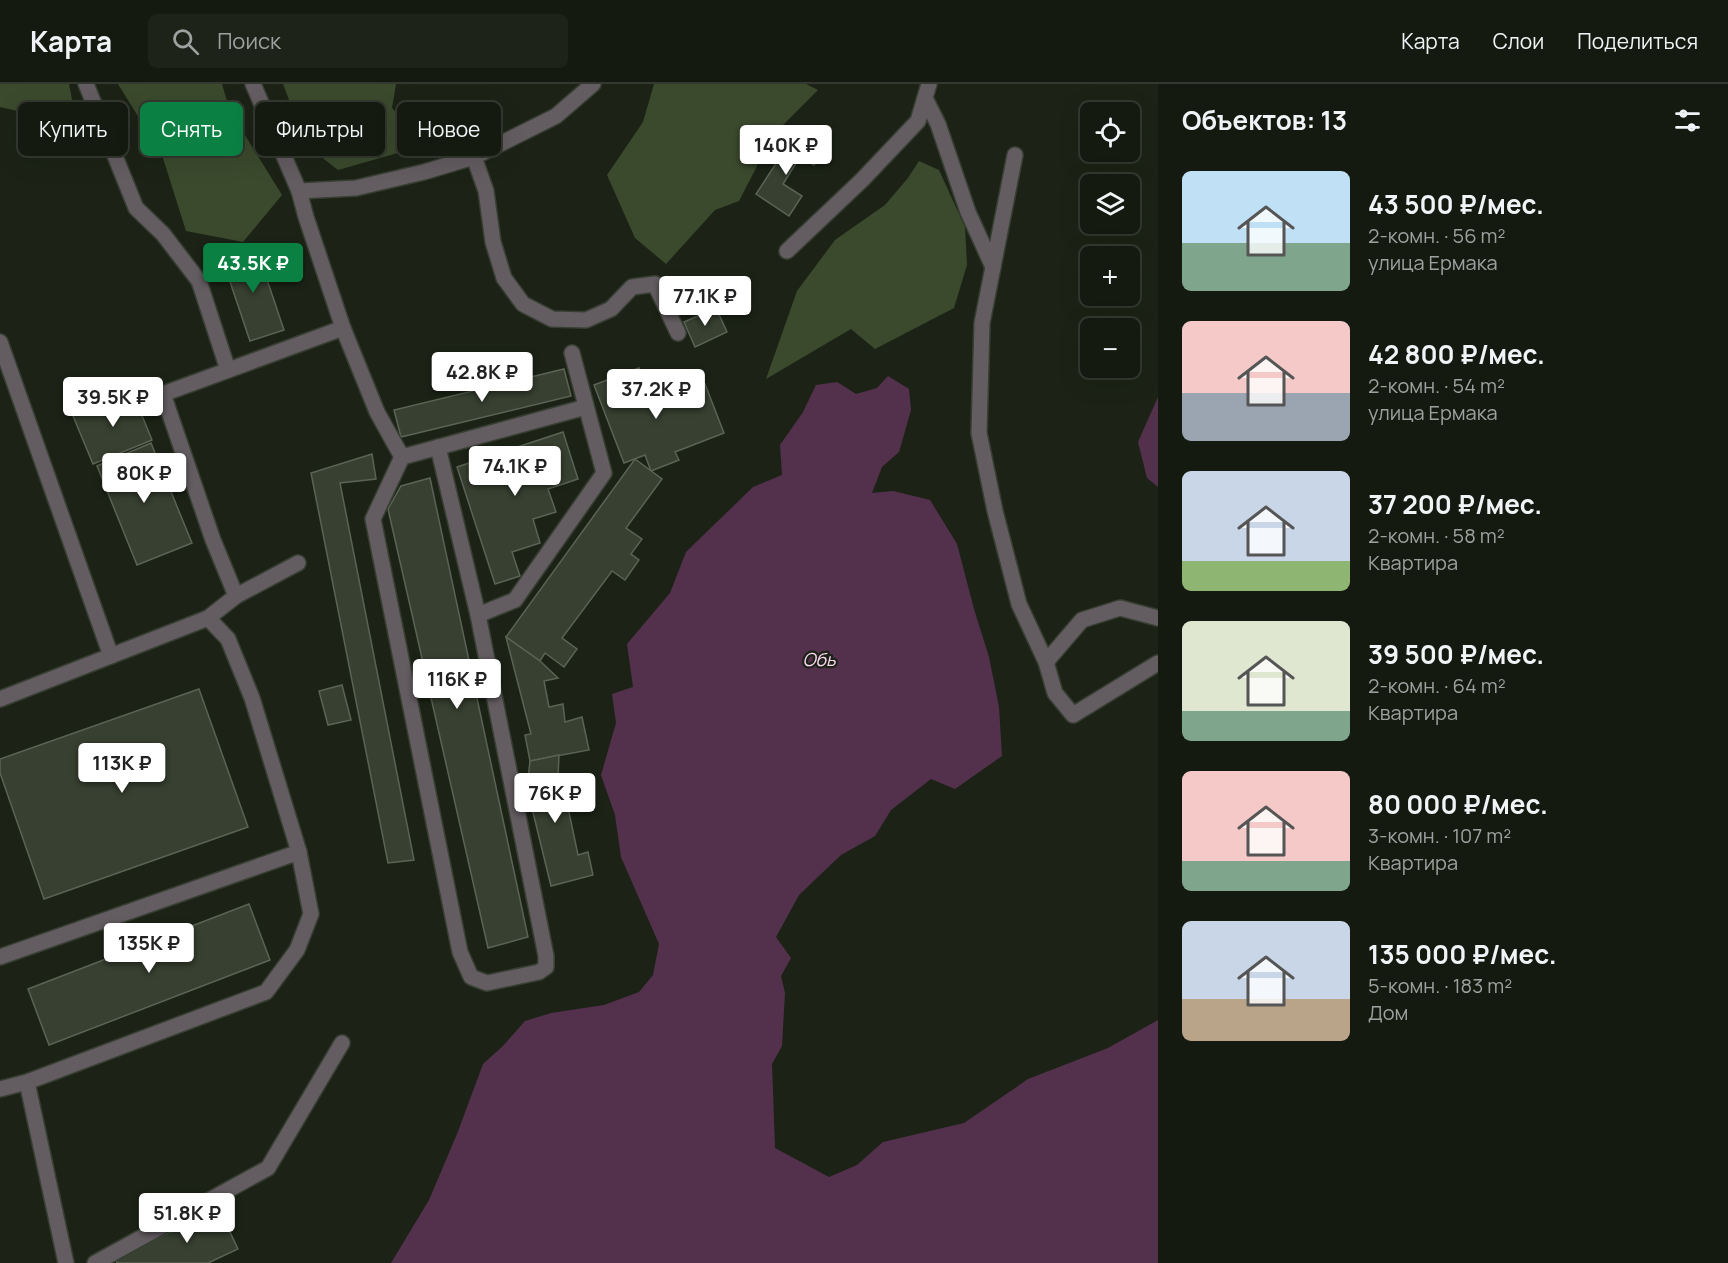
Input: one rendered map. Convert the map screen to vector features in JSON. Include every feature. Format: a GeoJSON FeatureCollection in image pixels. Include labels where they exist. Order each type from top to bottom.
{"type":"FeatureCollection","features":[{"type":"Feature","properties":{"kind":"street"},"geometry":{"type":"LineString","coordinates":[[86,84],[136,208],[163,234],[199,281],[228,370]]}},
{"type":"Feature","properties":{"kind":"street"},"geometry":{"type":"LineString","coordinates":[[253,84],[299,191],[343,328],[377,412],[402,457]]}},
{"type":"Feature","properties":{"kind":"street"},"geometry":{"type":"LineString","coordinates":[[299,191],[356,188],[424,172],[474,157],[556,116],[592,84]]}},
{"type":"Feature","properties":{"kind":"street"},"geometry":{"type":"LineString","coordinates":[[787,250],[862,180],[918,121],[927,91]]}},
{"type":"Feature","properties":{"kind":"street"},"geometry":{"type":"LineString","coordinates":[[927,91],[968,212],[993,267]]}},
{"type":"Feature","properties":{"kind":"street"},"geometry":{"type":"LineString","coordinates":[[1015,155],[982,323],[979,433],[995,512],[1019,604],[1046,662],[1055,693],[1073,715],[1158,663]]}},
{"type":"Feature","properties":{"kind":"street"},"geometry":{"type":"LineString","coordinates":[[474,157],[486,191],[494,242],[504,278],[523,304],[552,319],[586,320],[611,309],[632,287],[655,284],[678,333]]}},
{"type":"Feature","properties":{"kind":"street"},"geometry":{"type":"LineString","coordinates":[[236,596],[213,540],[164,394],[343,328]]}},
{"type":"Feature","properties":{"kind":"street"},"geometry":{"type":"LineString","coordinates":[[0,342],[111,656]]}},
{"type":"Feature","properties":{"kind":"street"},"geometry":{"type":"LineString","coordinates":[[478,615],[515,600],[604,473],[572,353]]}},
{"type":"Feature","properties":{"kind":"street"},"geometry":{"type":"LineString","coordinates":[[438,447],[478,615],[546,967],[538,972],[487,983],[471,977],[460,952],[373,519],[402,457],[438,447],[586,407]]}},
{"type":"Feature","properties":{"kind":"street"},"geometry":{"type":"LineString","coordinates":[[0,699],[208,618],[236,596],[298,563]]}},
{"type":"Feature","properties":{"kind":"street"},"geometry":{"type":"LineString","coordinates":[[1046,662],[1082,620],[1120,608],[1158,618]]}},
{"type":"Feature","properties":{"kind":"street"},"geometry":{"type":"LineString","coordinates":[[0,1089],[27,1082],[266,992],[297,950],[311,914],[299,852],[252,698],[228,639],[208,618]]}},
{"type":"Feature","properties":{"kind":"street"},"geometry":{"type":"LineString","coordinates":[[0,957],[299,852]]}},
{"type":"Feature","properties":{"kind":"street"},"geometry":{"type":"LineString","coordinates":[[95,1263],[268,1168],[342,1043]]}},
{"type":"Feature","properties":{"kind":"street"},"geometry":{"type":"LineString","coordinates":[[27,1082],[66,1263]]}},
{"type":"Feature","properties":{"kind":"green space"},"geometry":{"type":"Polygon","coordinates":[[[0,84],[69,84],[72,102],[18,102],[18,111],[0,107],[0,84]]]}},
{"type":"Feature","properties":{"kind":"green space"},"geometry":{"type":"Polygon","coordinates":[[[118,84],[222,84],[227,102],[140,102],[140,120],[118,84]]]}},
{"type":"Feature","properties":{"kind":"green space"},"geometry":{"type":"Polygon","coordinates":[[[283,84],[396,84],[392,108],[397,113],[397,153],[338,170],[320,156],[385,156],[385,102],[290,102],[283,84]]]}},
{"type":"Feature","properties":{"kind":"green space"},"geometry":{"type":"Polygon","coordinates":[[[654,84],[806,84],[818,90],[773,135],[739,201],[715,210],[666,264],[635,238],[607,175],[643,122],[654,84]]]}},
{"type":"Feature","properties":{"kind":"green space"},"geometry":{"type":"Polygon","coordinates":[[[243,132],[255,151],[255,156],[258,156],[282,195],[243,242],[186,231],[162,156],[243,156],[243,132]]]}},
{"type":"Feature","properties":{"kind":"green space"},"geometry":{"type":"Polygon","coordinates":[[[919,161],[939,170],[965,227],[967,265],[954,308],[875,349],[851,329],[766,379],[797,291],[835,240],[885,205],[919,161]]]}},
{"type":"Feature","properties":{"kind":"water","name":"Обь"},"geometry":{"type":"Polygon","coordinates":[[[888,376],[909,389],[911,410],[899,452],[882,467],[872,493],[893,491],[930,500],[957,544],[989,657],[999,707],[1002,756],[955,789],[931,779],[891,810],[875,836],[841,855],[799,895],[776,937],[791,958],[781,976],[785,993],[782,1046],[772,1064],[775,1148],[829,1177],[857,1165],[883,1142],[964,1123],[1028,1079],[1108,1048],[1158,1020],[1158,1263],[391,1263],[429,1200],[483,1064],[525,1021],[551,1013],[604,1005],[639,992],[653,975],[659,944],[621,857],[615,815],[601,775],[616,723],[612,694],[633,687],[627,644],[670,593],[686,552],[753,487],[782,475],[780,445],[803,412],[816,385],[837,382],[856,394],[877,388],[888,376]]]}},
{"type":"Feature","properties":{"kind":"water"},"geometry":{"type":"Polygon","coordinates":[[[1158,397],[1158,487],[1147,478],[1138,442],[1158,397]]]}},
{"type":"Feature","properties":{"kind":"building"},"geometry":{"type":"Polygon","coordinates":[[[794,136],[821,153],[814,165],[800,157],[783,184],[802,196],[789,216],[756,194],[794,136]]]}},
{"type":"Feature","properties":{"kind":"building"},"geometry":{"type":"Polygon","coordinates":[[[256,247],[284,330],[250,341],[222,258],[256,247]]]}},
{"type":"Feature","properties":{"kind":"building"},"geometry":{"type":"Polygon","coordinates":[[[716,308],[727,332],[695,347],[684,322],[716,308]]]}},
{"type":"Feature","properties":{"kind":"building"},"geometry":{"type":"Polygon","coordinates":[[[639,368],[655,411],[679,401],[677,396],[705,384],[724,433],[675,452],[679,460],[651,471],[645,455],[624,463],[594,385],[639,368]]]}},
{"type":"Feature","properties":{"kind":"building"},"geometry":{"type":"Polygon","coordinates":[[[564,369],[571,396],[401,437],[394,410],[564,369]]]}},
{"type":"Feature","properties":{"kind":"building"},"geometry":{"type":"Polygon","coordinates":[[[132,391],[152,440],[93,464],[73,416],[132,391]]]}},
{"type":"Feature","properties":{"kind":"building"},"geometry":{"type":"Polygon","coordinates":[[[563,432],[578,479],[548,489],[556,512],[533,519],[540,543],[512,552],[520,576],[495,584],[457,467],[563,432]]]}},
{"type":"Feature","properties":{"kind":"building"},"geometry":{"type":"Polygon","coordinates":[[[151,443],[192,543],[137,565],[97,466],[151,443]]]}},
{"type":"Feature","properties":{"kind":"building"},"geometry":{"type":"Polygon","coordinates":[[[372,454],[376,479],[340,483],[414,860],[388,863],[311,473],[372,454]]]}},
{"type":"Feature","properties":{"kind":"building"},"geometry":{"type":"Polygon","coordinates":[[[635,459],[662,479],[626,528],[642,539],[631,554],[639,560],[625,580],[612,571],[562,638],[577,649],[564,667],[545,653],[540,661],[506,637],[635,459]]]}},
{"type":"Feature","properties":{"kind":"building"},"geometry":{"type":"Polygon","coordinates":[[[430,478],[528,937],[488,948],[388,509],[401,486],[430,478]]]}},
{"type":"Feature","properties":{"kind":"building"},"geometry":{"type":"Polygon","coordinates":[[[506,637],[540,661],[558,678],[544,681],[549,707],[563,704],[565,722],[582,717],[589,750],[530,761],[525,735],[531,734],[506,637]]]}},
{"type":"Feature","properties":{"kind":"building"},"geometry":{"type":"Polygon","coordinates":[[[342,685],[351,720],[328,725],[319,691],[342,685]]]}},
{"type":"Feature","properties":{"kind":"building"},"geometry":{"type":"Polygon","coordinates":[[[199,689],[248,827],[44,899],[0,773],[0,759],[199,689]]]}},
{"type":"Feature","properties":{"kind":"building"},"geometry":{"type":"Polygon","coordinates":[[[559,755],[557,799],[566,798],[578,855],[588,852],[593,875],[551,886],[527,788],[530,761],[559,755]]]}},
{"type":"Feature","properties":{"kind":"building"},"geometry":{"type":"Polygon","coordinates":[[[249,904],[270,960],[49,1045],[28,989],[249,904]]]}},
{"type":"Feature","properties":{"kind":"building"},"geometry":{"type":"Polygon","coordinates":[[[219,1209],[238,1249],[208,1263],[117,1263],[115,1258],[219,1209]]]}}]}
